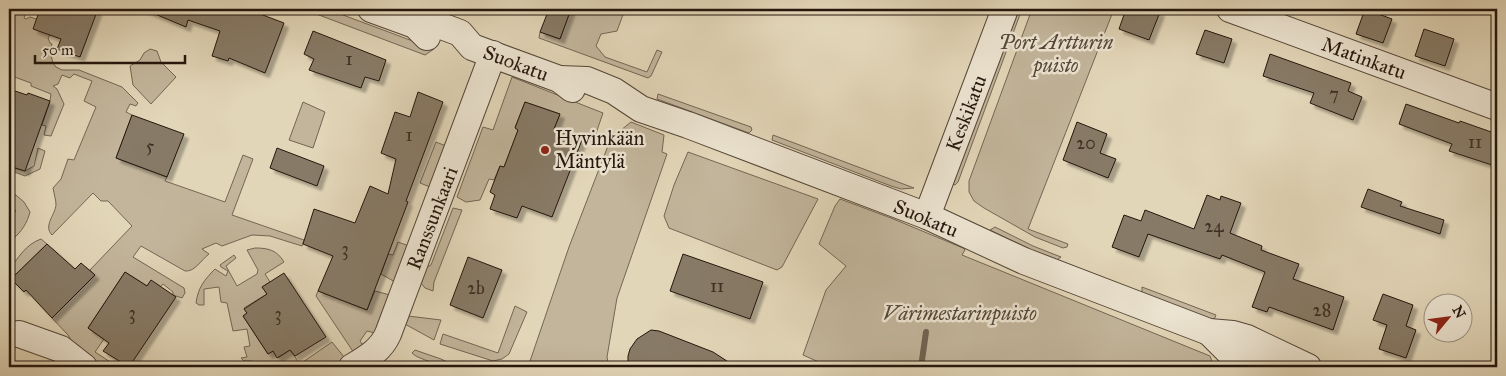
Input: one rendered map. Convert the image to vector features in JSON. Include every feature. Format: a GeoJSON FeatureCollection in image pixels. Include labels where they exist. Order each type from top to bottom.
{"type":"FeatureCollection","features":[{"type":"Feature","properties":{"kind":"street","name":"Suokatu"},"geometry":{"type":"LineString","coordinates":[[371,9],[415,25],[436,24],[460,33],[483,50],[559,79],[582,96],[609,107],[641,109],[688,125],[927,216],[1024,261],[1209,332],[1233,334],[1247,338],[1301,366]]}},
{"type":"Feature","properties":{"kind":"street","name":"Keskikatu"},"geometry":{"type":"LineString","coordinates":[[927,216],[1005,9]]}},
{"type":"Feature","properties":{"kind":"street","name":"Matinkatu"},"geometry":{"type":"LineString","coordinates":[[1230,9],[1497,107]]}},
{"type":"Feature","properties":{"kind":"street","name":"Ranssunkaari"},"geometry":{"type":"LineString","coordinates":[[352,367],[378,349],[388,334],[483,50]]}},
{"type":"Feature","properties":{"kind":"street"},"geometry":{"type":"LineString","coordinates":[[19,334],[61,349],[84,367]]}},
{"type":"Feature","properties":{"kind":"green space"},"geometry":{"type":"Polygon","coordinates":[[[9,9],[27,9],[24,18],[36,19],[50,35],[48,38],[52,44],[50,52],[56,67],[62,70],[79,70],[122,87],[138,103],[136,106],[130,104],[126,112],[132,115],[116,158],[167,177],[165,181],[225,202],[243,155],[253,159],[232,215],[304,240],[302,246],[270,236],[252,235],[222,246],[216,243],[202,249],[209,254],[195,268],[185,271],[141,246],[133,257],[184,288],[185,293],[182,298],[173,295],[173,292],[163,284],[160,287],[151,281],[147,286],[125,272],[88,328],[104,339],[95,352],[118,367],[96,367],[76,349],[68,335],[52,318],[94,275],[90,270],[132,226],[108,201],[101,201],[93,193],[52,235],[50,232],[49,224],[56,205],[53,188],[61,179],[68,159],[74,160],[96,107],[84,101],[92,81],[74,74],[70,78],[62,75],[58,84],[53,86],[57,89],[64,104],[51,136],[44,135],[46,126],[42,125],[51,94],[31,86],[31,83],[9,75],[9,9]]]}},
{"type":"Feature","properties":{"kind":"green space"},"geometry":{"type":"Polygon","coordinates":[[[303,9],[327,9],[434,49],[425,55],[303,9]]]}},
{"type":"Feature","properties":{"kind":"green space"},"geometry":{"type":"Polygon","coordinates":[[[571,9],[625,9],[617,31],[601,34],[596,46],[605,57],[647,72],[657,50],[662,52],[651,76],[648,78],[539,38],[540,32],[560,39],[571,9]]]}},
{"type":"Feature","properties":{"kind":"green space"},"geometry":{"type":"Polygon","coordinates":[[[1016,9],[1022,9],[958,182],[955,185],[952,184],[1016,9]]]}},
{"type":"Feature","properties":{"kind":"green space","name":"Port Artturin puisto"},"geometry":{"type":"Polygon","coordinates":[[[1032,9],[1114,9],[1028,229],[1068,244],[1067,247],[1063,248],[1035,237],[984,208],[974,201],[969,192],[969,181],[1032,9]]]}},
{"type":"Feature","properties":{"kind":"green space"},"geometry":{"type":"Polygon","coordinates":[[[150,49],[157,51],[161,62],[176,77],[151,104],[133,85],[130,66],[140,60],[144,53],[150,49]]]}},
{"type":"Feature","properties":{"kind":"green space"},"geometry":{"type":"Polygon","coordinates":[[[512,77],[603,113],[593,142],[582,140],[554,129],[560,114],[525,102],[515,127],[518,130],[504,167],[500,166],[494,180],[489,179],[480,200],[466,202],[457,197],[483,127],[493,130],[512,77]]]}},
{"type":"Feature","properties":{"kind":"green space"},"geometry":{"type":"Polygon","coordinates":[[[658,94],[751,127],[752,130],[749,133],[657,99],[658,94]]]}},
{"type":"Feature","properties":{"kind":"green space"},"geometry":{"type":"Polygon","coordinates":[[[303,102],[325,112],[313,148],[289,140],[303,102]]]}},
{"type":"Feature","properties":{"kind":"green space"},"geometry":{"type":"Polygon","coordinates":[[[631,122],[664,135],[662,152],[667,154],[617,298],[607,357],[609,367],[528,367],[569,247],[611,138],[631,122]]]}},
{"type":"Feature","properties":{"kind":"green space"},"geometry":{"type":"Polygon","coordinates":[[[773,135],[914,188],[901,189],[891,186],[772,140],[773,135]]]}},
{"type":"Feature","properties":{"kind":"green space"},"geometry":{"type":"Polygon","coordinates":[[[436,142],[446,146],[430,187],[420,183],[436,142]]]}},
{"type":"Feature","properties":{"kind":"green space"},"geometry":{"type":"Polygon","coordinates":[[[38,148],[45,151],[40,169],[25,176],[9,170],[9,166],[25,171],[34,166],[38,148]]]}},
{"type":"Feature","properties":{"kind":"green space"},"geometry":{"type":"Polygon","coordinates":[[[688,152],[818,199],[782,267],[777,270],[669,228],[664,216],[674,185],[688,152]]]}},
{"type":"Feature","properties":{"kind":"green space"},"geometry":{"type":"Polygon","coordinates":[[[10,190],[24,202],[30,212],[24,227],[13,239],[9,235],[9,218],[16,211],[9,203],[10,190]]]}},
{"type":"Feature","properties":{"kind":"green space","name":"Värimestarinpuisto"},"geometry":{"type":"Polygon","coordinates":[[[840,199],[963,248],[965,250],[962,255],[1210,356],[1214,367],[830,367],[803,355],[826,290],[846,266],[819,244],[835,206],[840,199]]]}},
{"type":"Feature","properties":{"kind":"green space"},"geometry":{"type":"Polygon","coordinates":[[[453,208],[462,210],[434,282],[433,291],[425,288],[420,282],[425,268],[431,265],[453,208]]]}},
{"type":"Feature","properties":{"kind":"green space"},"geometry":{"type":"Polygon","coordinates":[[[995,227],[1033,246],[1061,257],[1054,262],[990,230],[995,227]]]}},
{"type":"Feature","properties":{"kind":"green space"},"geometry":{"type":"Polygon","coordinates":[[[41,239],[47,244],[15,275],[9,270],[27,248],[41,239]]]}},
{"type":"Feature","properties":{"kind":"green space"},"geometry":{"type":"Polygon","coordinates":[[[398,242],[409,246],[395,282],[381,274],[388,254],[393,255],[398,242]]]}},
{"type":"Feature","properties":{"kind":"green space"},"geometry":{"type":"Polygon","coordinates":[[[255,248],[272,250],[284,262],[265,274],[270,282],[262,287],[267,294],[244,308],[247,313],[243,316],[268,354],[273,351],[278,358],[290,350],[300,364],[332,342],[344,357],[344,363],[337,367],[253,367],[252,361],[244,361],[241,358],[247,357],[244,347],[250,346],[247,329],[233,331],[227,303],[221,302],[219,287],[204,289],[204,305],[196,303],[202,284],[215,269],[226,276],[228,271],[220,265],[234,255],[236,258],[226,266],[237,286],[257,274],[258,270],[247,250],[255,248]]]}},
{"type":"Feature","properties":{"kind":"green space"},"geometry":{"type":"Polygon","coordinates":[[[1142,287],[1216,315],[1214,320],[1142,293],[1142,287]]]}},
{"type":"Feature","properties":{"kind":"green space"},"geometry":{"type":"Polygon","coordinates":[[[318,291],[367,310],[375,291],[390,295],[375,333],[367,331],[360,341],[362,344],[365,344],[356,356],[316,296],[318,291]]]}},
{"type":"Feature","properties":{"kind":"green space"},"geometry":{"type":"Polygon","coordinates":[[[515,306],[527,312],[509,354],[502,359],[493,361],[440,344],[443,334],[498,353],[515,306]]]}},
{"type":"Feature","properties":{"kind":"green space"},"geometry":{"type":"Polygon","coordinates":[[[408,316],[441,320],[434,340],[403,323],[408,316]]]}},
{"type":"Feature","properties":{"kind":"green space"},"geometry":{"type":"Polygon","coordinates":[[[415,350],[458,367],[436,367],[431,362],[412,353],[415,350]]]}},
{"type":"Feature","properties":{"kind":"building"},"geometry":{"type":"Polygon","coordinates":[[[40,9],[98,9],[80,57],[57,49],[61,39],[33,29],[40,9]]]}},
{"type":"Feature","properties":{"kind":"building"},"geometry":{"type":"Polygon","coordinates":[[[143,9],[247,9],[284,23],[265,73],[229,58],[228,61],[212,56],[220,31],[188,20],[186,27],[143,9]]]}},
{"type":"Feature","properties":{"kind":"building"},"geometry":{"type":"Polygon","coordinates":[[[549,9],[571,9],[560,39],[540,32],[549,9]]]}},
{"type":"Feature","properties":{"kind":"building"},"geometry":{"type":"Polygon","coordinates":[[[1126,9],[1150,9],[1160,12],[1149,40],[1119,29],[1126,9]]]}},
{"type":"Feature","properties":{"kind":"building"},"geometry":{"type":"Polygon","coordinates":[[[1365,9],[1392,19],[1383,43],[1356,34],[1365,9]]]}},
{"type":"Feature","properties":{"kind":"building"},"geometry":{"type":"Polygon","coordinates":[[[1424,29],[1454,39],[1445,66],[1415,56],[1424,29]]]}},
{"type":"Feature","properties":{"kind":"building"},"geometry":{"type":"Polygon","coordinates":[[[1205,30],[1232,39],[1224,63],[1196,54],[1205,30]]]}},
{"type":"Feature","properties":{"kind":"building"},"geometry":{"type":"Polygon","coordinates":[[[313,31],[386,60],[379,81],[365,77],[361,88],[309,70],[314,59],[304,54],[313,31]]]}},
{"type":"Feature","properties":{"kind":"building"},"geometry":{"type":"Polygon","coordinates":[[[1270,54],[1351,83],[1348,91],[1362,97],[1353,120],[1310,103],[1314,93],[1263,76],[1270,54]]]}},
{"type":"Feature","properties":{"kind":"building"},"geometry":{"type":"Polygon","coordinates":[[[9,89],[50,101],[25,171],[9,166],[9,89]]]}},
{"type":"Feature","properties":{"kind":"building"},"geometry":{"type":"Polygon","coordinates":[[[418,92],[443,102],[367,310],[318,291],[333,256],[303,244],[314,209],[355,223],[370,186],[388,194],[396,159],[381,153],[395,112],[410,117],[418,92]]]}},
{"type":"Feature","properties":{"kind":"building","name":"Hyvinkään Mäntylä"},"geometry":{"type":"Polygon","coordinates":[[[525,102],[560,114],[554,129],[582,140],[552,217],[522,206],[517,218],[490,209],[495,195],[490,192],[500,166],[504,167],[518,130],[515,128],[525,102]]]}},
{"type":"Feature","properties":{"kind":"building"},"geometry":{"type":"Polygon","coordinates":[[[1406,104],[1497,134],[1497,151],[1492,165],[1449,151],[1452,144],[1399,124],[1406,104]]]}},
{"type":"Feature","properties":{"kind":"building"},"geometry":{"type":"Polygon","coordinates":[[[132,115],[184,134],[167,177],[116,158],[132,115]]]}},
{"type":"Feature","properties":{"kind":"building"},"geometry":{"type":"Polygon","coordinates":[[[1077,122],[1107,134],[1100,153],[1116,159],[1108,178],[1063,160],[1077,122]]]}},
{"type":"Feature","properties":{"kind":"building"},"geometry":{"type":"Polygon","coordinates":[[[277,148],[324,166],[317,186],[270,168],[277,148]]]}},
{"type":"Feature","properties":{"kind":"building"},"geometry":{"type":"Polygon","coordinates":[[[1368,189],[1402,202],[1400,206],[1444,220],[1440,234],[1361,207],[1368,189]]]}},
{"type":"Feature","properties":{"kind":"building"},"geometry":{"type":"Polygon","coordinates":[[[1207,195],[1220,200],[1221,196],[1241,203],[1230,233],[1262,246],[1261,250],[1299,264],[1293,279],[1344,297],[1333,330],[1269,307],[1267,312],[1252,307],[1265,272],[1222,255],[1220,259],[1148,234],[1139,257],[1112,247],[1124,215],[1141,221],[1145,210],[1194,229],[1207,195]]]}},
{"type":"Feature","properties":{"kind":"building"},"geometry":{"type":"Polygon","coordinates":[[[47,244],[75,269],[81,263],[95,275],[52,318],[26,290],[24,292],[11,279],[47,244]]]}},
{"type":"Feature","properties":{"kind":"building"},"geometry":{"type":"Polygon","coordinates":[[[683,254],[763,282],[750,319],[670,291],[683,254]]]}},
{"type":"Feature","properties":{"kind":"building"},"geometry":{"type":"Polygon","coordinates":[[[468,257],[502,270],[483,318],[450,305],[468,257]]]}},
{"type":"Feature","properties":{"kind":"building"},"geometry":{"type":"Polygon","coordinates":[[[125,272],[147,286],[151,280],[176,297],[129,367],[103,351],[109,343],[88,328],[125,272]]]}},
{"type":"Feature","properties":{"kind":"building"},"geometry":{"type":"Polygon","coordinates":[[[284,273],[326,337],[295,356],[290,350],[277,358],[273,351],[268,354],[243,316],[247,313],[244,309],[267,294],[262,287],[284,273]]]}},
{"type":"Feature","properties":{"kind":"building"},"geometry":{"type":"Polygon","coordinates":[[[1383,294],[1413,305],[1406,326],[1416,330],[1406,358],[1379,349],[1387,325],[1373,320],[1383,294]]]}},
{"type":"Feature","properties":{"kind":"building"},"geometry":{"type":"Polygon","coordinates":[[[651,330],[659,331],[713,352],[736,367],[628,367],[630,349],[637,339],[651,330]]]}},
{"type":"Feature","properties":{"kind":"waterway"},"geometry":{"type":"LineString","coordinates":[[921,367],[926,332]]}},
{"type":"Feature","properties":{"kind":"place","name":"Hyvinkään Mäntylä"},"geometry":{"type":"Point","coordinates":[545,150]}}]}
